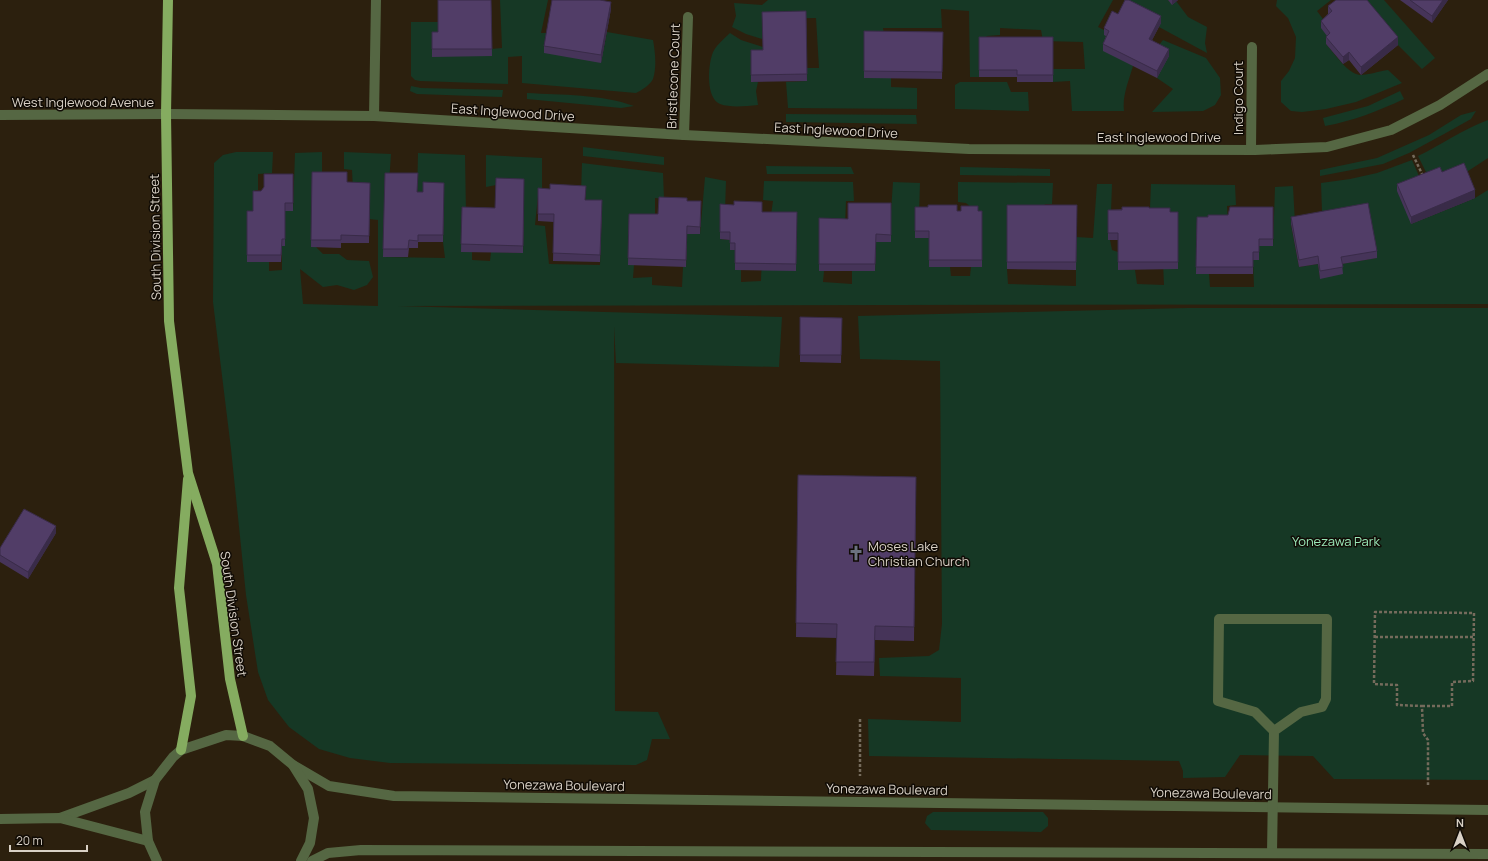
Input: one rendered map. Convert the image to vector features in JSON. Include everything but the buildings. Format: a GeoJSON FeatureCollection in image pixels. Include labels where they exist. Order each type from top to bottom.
{"type":"FeatureCollection","features":[{"type":"Feature","properties":{"kind":"main road","name":"South Division Street"},"geometry":{"type":"LineString","coordinates":[[168,0],[166,114],[169,321],[188,473],[216,564],[230,679],[243,736]]}},
{"type":"Feature","properties":{"kind":"main road","name":"South Division Street"},"geometry":{"type":"LineString","coordinates":[[181,750],[191,696],[179,588],[188,473]]}},
{"type":"Feature","properties":{"kind":"street"},"geometry":{"type":"LineString","coordinates":[[374,116],[376,0]]}},
{"type":"Feature","properties":{"kind":"street","name":"Bristlecone Court"},"geometry":{"type":"LineString","coordinates":[[684,135],[688,16]]}},
{"type":"Feature","properties":{"kind":"street","name":"Indigo Court"},"geometry":{"type":"LineString","coordinates":[[1251,150],[1252,47]]}},
{"type":"Feature","properties":{"kind":"street","name":"East Inglewood Drive"},"geometry":{"type":"LineString","coordinates":[[166,114],[374,116],[684,135],[969,149],[1251,150],[1327,147],[1391,130],[1440,105],[1488,74]]}},
{"type":"Feature","properties":{"kind":"street","name":"West Inglewood Avenue"},"geometry":{"type":"LineString","coordinates":[[0,115],[166,114]]}},
{"type":"Feature","properties":{"kind":"street"},"geometry":{"type":"LineString","coordinates":[[1272,853],[1274,731],[1255,712],[1218,701],[1219,619],[1327,619],[1326,699],[1322,707],[1301,712],[1274,731]]}},
{"type":"Feature","properties":{"kind":"street"},"geometry":{"type":"LineString","coordinates":[[157,861],[148,841],[145,812],[155,780],[173,757],[181,750],[226,735],[243,736],[270,746],[293,764],[308,789],[314,818],[310,843],[301,861]]}},
{"type":"Feature","properties":{"kind":"street","name":"Yonezawa Boulevard"},"geometry":{"type":"LineString","coordinates":[[293,764],[329,786],[394,796],[1488,810]]}},
{"type":"Feature","properties":{"kind":"street"},"geometry":{"type":"LineString","coordinates":[[60,818],[129,793],[155,780]]}},
{"type":"Feature","properties":{"kind":"street"},"geometry":{"type":"LineString","coordinates":[[0,819],[60,818],[148,841]]}},
{"type":"Feature","properties":{"kind":"street"},"geometry":{"type":"LineString","coordinates":[[312,861],[328,853],[361,850],[1488,854]]}},
{"type":"Feature","properties":{"kind":"path"},"geometry":{"type":"LineString","coordinates":[[1413,155],[1425,180]]}},
{"type":"Feature","properties":{"kind":"path"},"geometry":{"type":"LineString","coordinates":[[1375,612],[1474,613],[1473,681],[1452,682],[1452,706],[1397,705],[1397,685],[1374,684],[1375,637],[1375,612]]}},
{"type":"Feature","properties":{"kind":"path"},"geometry":{"type":"LineString","coordinates":[[1375,637],[1474,637]]}},
{"type":"Feature","properties":{"kind":"path"},"geometry":{"type":"LineString","coordinates":[[1422,706],[1423,733],[1428,740],[1428,785]]}},
{"type":"Feature","properties":{"kind":"path"},"geometry":{"type":"LineString","coordinates":[[860,719],[860,776]]}},
{"type":"Feature","properties":{"kind":"green space"},"geometry":{"type":"Polygon","coordinates":[[[500,0],[548,0],[541,33],[548,33],[601,62],[607,32],[653,40],[655,64],[652,81],[636,93],[522,83],[522,56],[508,57],[508,84],[420,81],[415,80],[411,76],[411,22],[438,22],[438,40],[491,49],[502,48],[500,0]]]}},
{"type":"Feature","properties":{"kind":"green space"},"geometry":{"type":"Polygon","coordinates":[[[768,0],[1113,0],[1098,27],[1106,31],[1109,38],[1133,66],[1125,94],[1124,111],[1072,111],[1070,81],[1053,82],[1053,69],[1085,69],[1083,42],[1043,41],[1041,30],[1000,28],[1000,35],[987,36],[979,44],[979,77],[970,77],[969,11],[941,9],[942,28],[883,28],[891,78],[891,87],[917,88],[917,109],[788,108],[786,82],[807,81],[807,68],[819,68],[816,18],[762,19],[762,39],[746,34],[732,27],[736,16],[734,3],[762,5],[768,0]]]}},
{"type":"Feature","properties":{"kind":"green space"},"geometry":{"type":"Polygon","coordinates":[[[1124,0],[1168,0],[1172,4],[1176,1],[1188,17],[1207,27],[1205,43],[1207,53],[1159,27],[1135,6],[1124,0]]]}},
{"type":"Feature","properties":{"kind":"green space"},"geometry":{"type":"Polygon","coordinates":[[[1277,0],[1331,0],[1317,11],[1326,23],[1330,40],[1326,44],[1337,58],[1355,74],[1363,75],[1388,70],[1402,83],[1356,102],[1326,109],[1302,112],[1291,111],[1281,102],[1281,81],[1289,71],[1295,58],[1296,37],[1288,18],[1276,6],[1277,0]]]}},
{"type":"Feature","properties":{"kind":"green space"},"geometry":{"type":"Polygon","coordinates":[[[1361,0],[1384,0],[1435,58],[1422,69],[1398,45],[1361,0]]]}},
{"type":"Feature","properties":{"kind":"green space"},"geometry":{"type":"Polygon","coordinates":[[[730,33],[741,40],[763,47],[763,58],[751,82],[758,82],[756,91],[758,105],[729,106],[720,104],[715,101],[712,96],[709,74],[712,55],[717,46],[730,33]]]}},
{"type":"Feature","properties":{"kind":"green space"},"geometry":{"type":"Polygon","coordinates":[[[1163,40],[1206,58],[1220,78],[1221,95],[1215,105],[1203,111],[1152,112],[1173,89],[1157,78],[1156,49],[1163,40]]]}},
{"type":"Feature","properties":{"kind":"green space"},"geometry":{"type":"Polygon","coordinates":[[[960,82],[1007,82],[1011,92],[1028,92],[1029,111],[955,109],[955,85],[960,82]]]}},
{"type":"Feature","properties":{"kind":"green space"},"geometry":{"type":"Polygon","coordinates":[[[411,86],[421,88],[503,90],[502,97],[417,94],[410,91],[411,86]]]}},
{"type":"Feature","properties":{"kind":"green space"},"geometry":{"type":"Polygon","coordinates":[[[1400,91],[1404,99],[1385,108],[1346,121],[1325,126],[1323,118],[1368,106],[1400,91]]]}},
{"type":"Feature","properties":{"kind":"green space"},"geometry":{"type":"Polygon","coordinates":[[[527,93],[595,97],[634,106],[621,108],[527,99],[527,93]]]}},
{"type":"Feature","properties":{"kind":"green space"},"geometry":{"type":"Polygon","coordinates":[[[1476,111],[1471,119],[1409,153],[1383,164],[1320,176],[1320,170],[1377,158],[1429,135],[1461,115],[1476,111]]]}},
{"type":"Feature","properties":{"kind":"green space"},"geometry":{"type":"Polygon","coordinates":[[[786,114],[916,115],[917,124],[786,122],[786,114]]]}},
{"type":"Feature","properties":{"kind":"green space"},"geometry":{"type":"Polygon","coordinates":[[[1488,120],[1488,158],[1465,173],[1429,178],[1418,156],[1488,120]]]}},
{"type":"Feature","properties":{"kind":"green space"},"geometry":{"type":"Polygon","coordinates":[[[583,147],[664,157],[664,165],[583,156],[583,147]]]}},
{"type":"Feature","properties":{"kind":"green space"},"geometry":{"type":"Polygon","coordinates":[[[236,152],[273,152],[272,173],[258,174],[258,190],[255,190],[253,199],[253,218],[247,262],[269,262],[269,271],[282,270],[282,246],[285,211],[293,210],[295,153],[322,152],[322,179],[316,247],[323,254],[339,254],[347,260],[369,261],[373,277],[367,285],[354,290],[337,285],[323,287],[300,269],[303,304],[378,306],[378,220],[369,219],[370,190],[353,190],[352,170],[344,169],[344,152],[391,154],[384,257],[445,258],[443,242],[444,190],[423,199],[417,199],[418,153],[465,155],[466,214],[462,252],[472,252],[472,260],[490,261],[491,252],[523,253],[524,186],[496,185],[486,187],[486,155],[542,158],[542,196],[538,196],[535,225],[545,226],[549,264],[600,265],[602,208],[585,207],[586,193],[581,193],[582,163],[663,173],[664,199],[655,198],[655,217],[634,265],[633,278],[652,277],[652,285],[682,287],[683,267],[686,267],[687,234],[700,234],[705,177],[726,181],[725,211],[720,239],[730,240],[730,250],[735,250],[741,270],[741,282],[761,281],[762,261],[773,201],[763,200],[764,181],[853,182],[854,201],[846,201],[845,226],[824,271],[823,282],[852,284],[852,271],[875,271],[876,242],[891,211],[893,182],[920,183],[919,214],[929,238],[929,267],[950,267],[951,276],[970,276],[971,267],[982,267],[978,213],[966,203],[958,202],[958,182],[1053,183],[1052,204],[1045,204],[1007,269],[1008,284],[1076,286],[1076,237],[1093,238],[1097,184],[1112,184],[1110,240],[1112,250],[1118,252],[1118,269],[1135,270],[1137,284],[1164,285],[1161,216],[1150,208],[1151,184],[1235,185],[1236,205],[1227,206],[1228,223],[1209,274],[1210,287],[1254,287],[1253,260],[1259,260],[1259,246],[1273,246],[1275,187],[1293,186],[1295,224],[1291,225],[1299,267],[1318,264],[1320,278],[1341,264],[1376,258],[1322,212],[1321,183],[1377,173],[1412,160],[1419,176],[1411,224],[1475,198],[1488,190],[1488,304],[398,306],[782,317],[779,367],[616,363],[614,326],[615,711],[658,712],[670,739],[652,739],[647,760],[636,765],[390,763],[350,758],[319,749],[289,727],[268,700],[258,672],[246,595],[231,449],[213,302],[214,163],[223,155],[236,152]]]}},
{"type":"Feature","properties":{"kind":"green space"},"geometry":{"type":"Polygon","coordinates":[[[766,166],[851,167],[854,174],[767,174],[766,166]]]}},
{"type":"Feature","properties":{"kind":"green space"},"geometry":{"type":"Polygon","coordinates":[[[960,167],[1050,169],[1050,176],[960,175],[960,167]]]}},
{"type":"Feature","properties":{"kind":"green space","name":"Yonezawa Park"},"geometry":{"type":"Polygon","coordinates":[[[1187,308],[1488,308],[1488,780],[1334,779],[1313,756],[1240,755],[1225,777],[1183,778],[1183,771],[1179,761],[869,756],[868,719],[961,722],[961,678],[880,676],[879,658],[929,656],[939,650],[942,624],[940,361],[860,359],[858,316],[1187,308]]]}},
{"type":"Feature","properties":{"kind":"green space"},"geometry":{"type":"Polygon","coordinates":[[[933,812],[1043,812],[1048,818],[1048,826],[1041,832],[931,830],[925,823],[927,816],[933,812]]]}},
{"type":"Feature","properties":{"kind":"place","name":"Moses Lake Christian Church"},"geometry":{"type":"Point","coordinates":[856,553]}}]}
